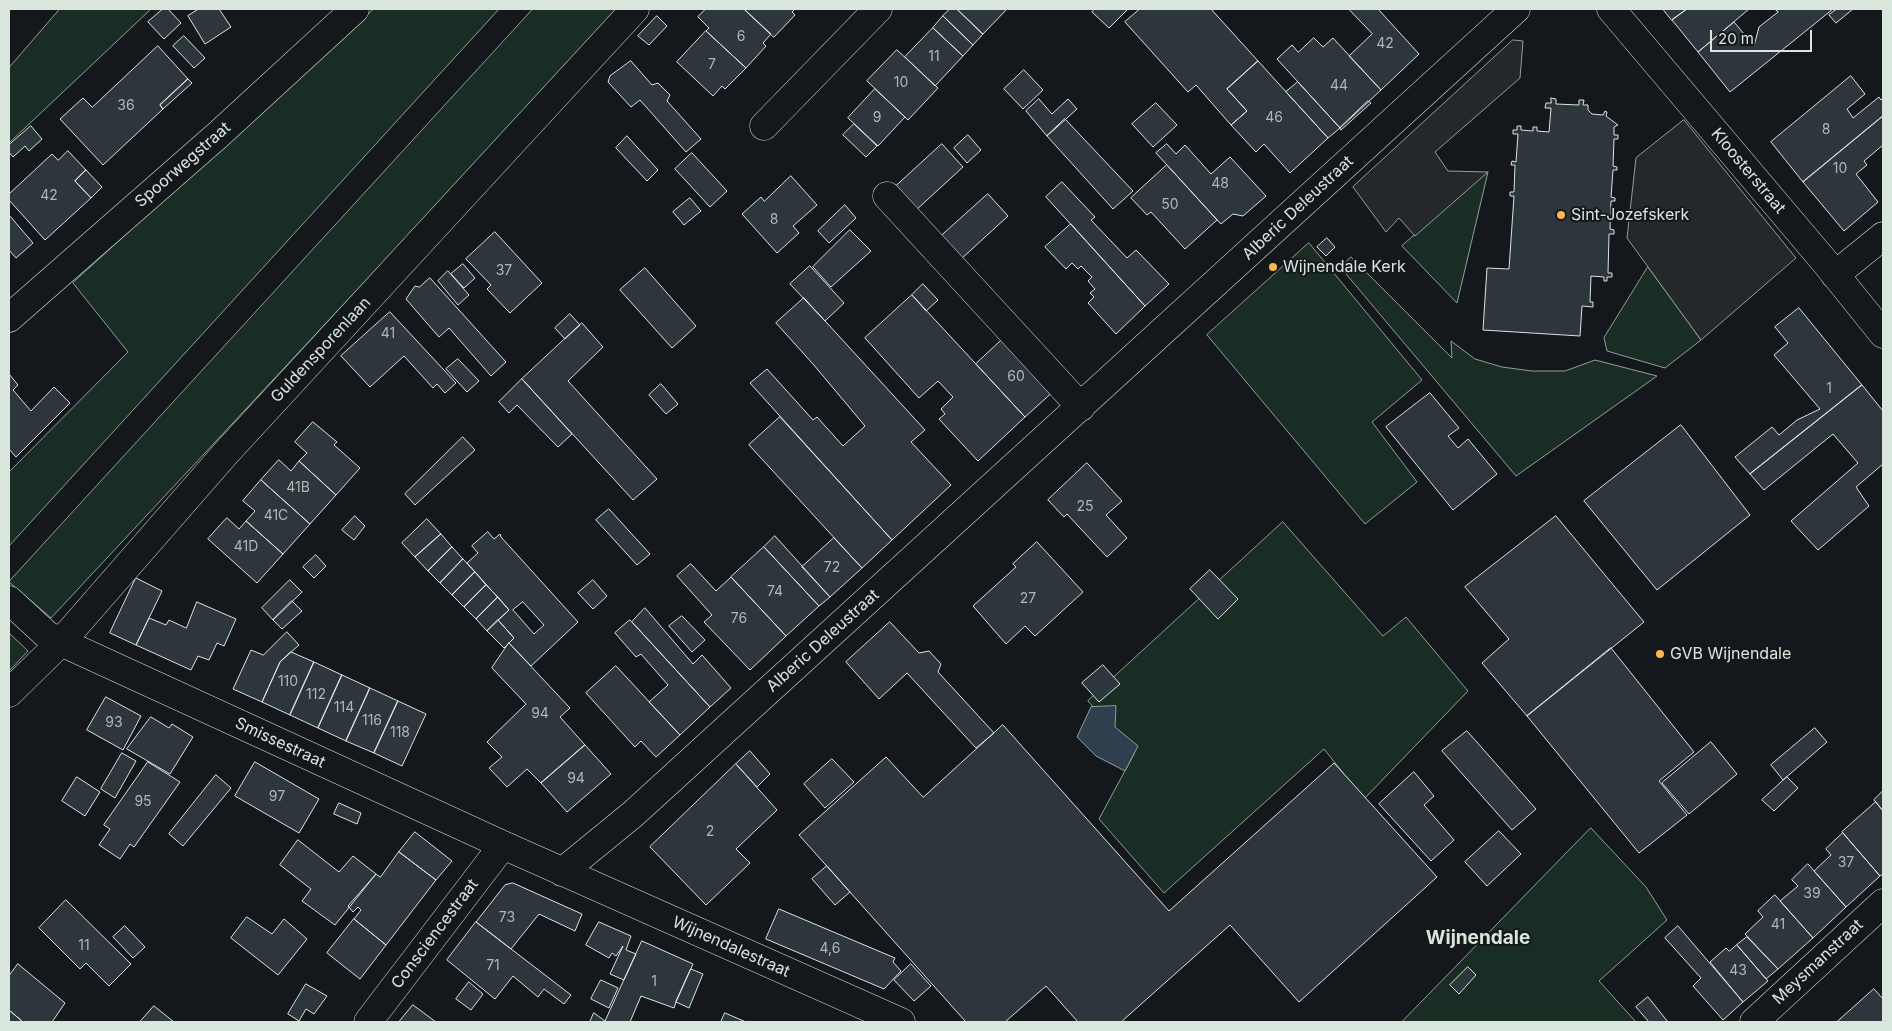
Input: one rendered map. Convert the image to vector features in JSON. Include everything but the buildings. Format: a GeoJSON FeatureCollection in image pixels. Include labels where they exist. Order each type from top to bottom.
{"type":"FeatureCollection","features":[{"type":"Feature","properties":{"kind":"street","name":"Spoorwegstraat"},"geometry":{"type":"LineString","coordinates":[[9,318],[219,134],[355,9]]}},
{"type":"Feature","properties":{"kind":"street","name":"Guldensporenlaan"},"geometry":{"type":"LineString","coordinates":[[9,692],[54,639],[635,9]]}},
{"type":"Feature","properties":{"kind":"street"},"geometry":{"type":"LineString","coordinates":[[764,126],[878,9]]}},
{"type":"Feature","properties":{"kind":"street","name":"Alberic Deleustraat"},"geometry":{"type":"LineString","coordinates":[[562,872],[633,814],[1516,9]]}},
{"type":"Feature","properties":{"kind":"street","name":"Kloosterstraat"},"geometry":{"type":"LineString","coordinates":[[1611,9],[1883,334]]}},
{"type":"Feature","properties":{"kind":"street"},"geometry":{"type":"LineString","coordinates":[[887,196],[1081,407]]}},
{"type":"Feature","properties":{"kind":"street"},"geometry":{"type":"LineString","coordinates":[[1835,275],[1883,236]]}},
{"type":"Feature","properties":{"kind":"street","name":"Smissestraat"},"geometry":{"type":"LineString","coordinates":[[9,600],[54,639],[562,872]]}},
{"type":"Feature","properties":{"kind":"street","name":"Consciencestraat"},"geometry":{"type":"LineString","coordinates":[[368,1022],[503,845]]}},
{"type":"Feature","properties":{"kind":"street","name":"Wijnendalestraat"},"geometry":{"type":"LineString","coordinates":[[562,872],[849,1012],[901,1022]]}},
{"type":"Feature","properties":{"kind":"street","name":"Meysmanstraat"},"geometry":{"type":"LineString","coordinates":[[1754,1022],[1883,903]]}},
{"type":"Feature","properties":{"kind":"green space"},"geometry":{"type":"Polygon","coordinates":[[[60,9],[151,9],[9,143],[9,68],[60,9]]]}},
{"type":"Feature","properties":{"kind":"green space"},"geometry":{"type":"Polygon","coordinates":[[[374,9],[499,9],[9,546],[9,472],[128,352],[73,283],[374,9]]]}},
{"type":"Feature","properties":{"kind":"green space"},"geometry":{"type":"Polygon","coordinates":[[[533,9],[619,9],[51,618],[9,582],[533,9]]]}},
{"type":"Feature","properties":{"kind":"green space"},"geometry":{"type":"Polygon","coordinates":[[[1488,172],[1457,303],[1402,246],[1488,172]]]}},
{"type":"Feature","properties":{"kind":"green space"},"geometry":{"type":"Polygon","coordinates":[[[1309,243],[1422,380],[1372,422],[1417,482],[1365,524],[1207,335],[1309,243]]]}},
{"type":"Feature","properties":{"kind":"green space"},"geometry":{"type":"Polygon","coordinates":[[[1351,257],[1452,358],[1451,341],[1475,359],[1502,367],[1532,371],[1565,371],[1595,360],[1657,376],[1516,476],[1341,268],[1351,257]]]}},
{"type":"Feature","properties":{"kind":"green space"},"geometry":{"type":"Polygon","coordinates":[[[1648,267],[1701,340],[1665,368],[1607,351],[1604,338],[1648,267]]]}},
{"type":"Feature","properties":{"kind":"green space"},"geometry":{"type":"Polygon","coordinates":[[[1283,522],[1383,636],[1406,617],[1468,691],[1364,799],[1324,749],[1164,893],[1099,819],[1134,754],[1088,701],[1283,522]]]}},
{"type":"Feature","properties":{"kind":"green space"},"geometry":{"type":"Polygon","coordinates":[[[9,633],[28,651],[9,671],[9,633]]]}},
{"type":"Feature","properties":{"kind":"green space"},"geometry":{"type":"Polygon","coordinates":[[[1591,828],[1646,887],[1667,920],[1599,981],[1636,1022],[1402,1022],[1591,828]]]}},
{"type":"Feature","properties":{"kind":"shaded area"},"geometry":{"type":"Polygon","coordinates":[[[1513,40],[1523,41],[1520,78],[1435,152],[1448,171],[1488,172],[1415,236],[1399,218],[1386,232],[1353,187],[1513,40]]]}},
{"type":"Feature","properties":{"kind":"shaded area"},"geometry":{"type":"Polygon","coordinates":[[[1684,120],[1796,258],[1701,340],[1627,238],[1636,158],[1684,120]]]}},
{"type":"Feature","properties":{"kind":"water"},"geometry":{"type":"Polygon","coordinates":[[[1116,706],[1115,727],[1138,746],[1125,771],[1096,756],[1077,737],[1091,707],[1116,706]]]}},
{"type":"Feature","properties":{"kind":"place","name":"Sint-Jozefskerk"},"geometry":{"type":"Point","coordinates":[1561,215]}},
{"type":"Feature","properties":{"kind":"place","name":"Wijnendale Kerk"},"geometry":{"type":"Point","coordinates":[1273,267]}},
{"type":"Feature","properties":{"kind":"place","name":"GVB Wijnendale"},"geometry":{"type":"Point","coordinates":[1660,654]}},
{"type":"Feature","properties":{"kind":"district","name":"Wijnendale"},"geometry":{"type":"Point","coordinates":[1478,938]}}]}
